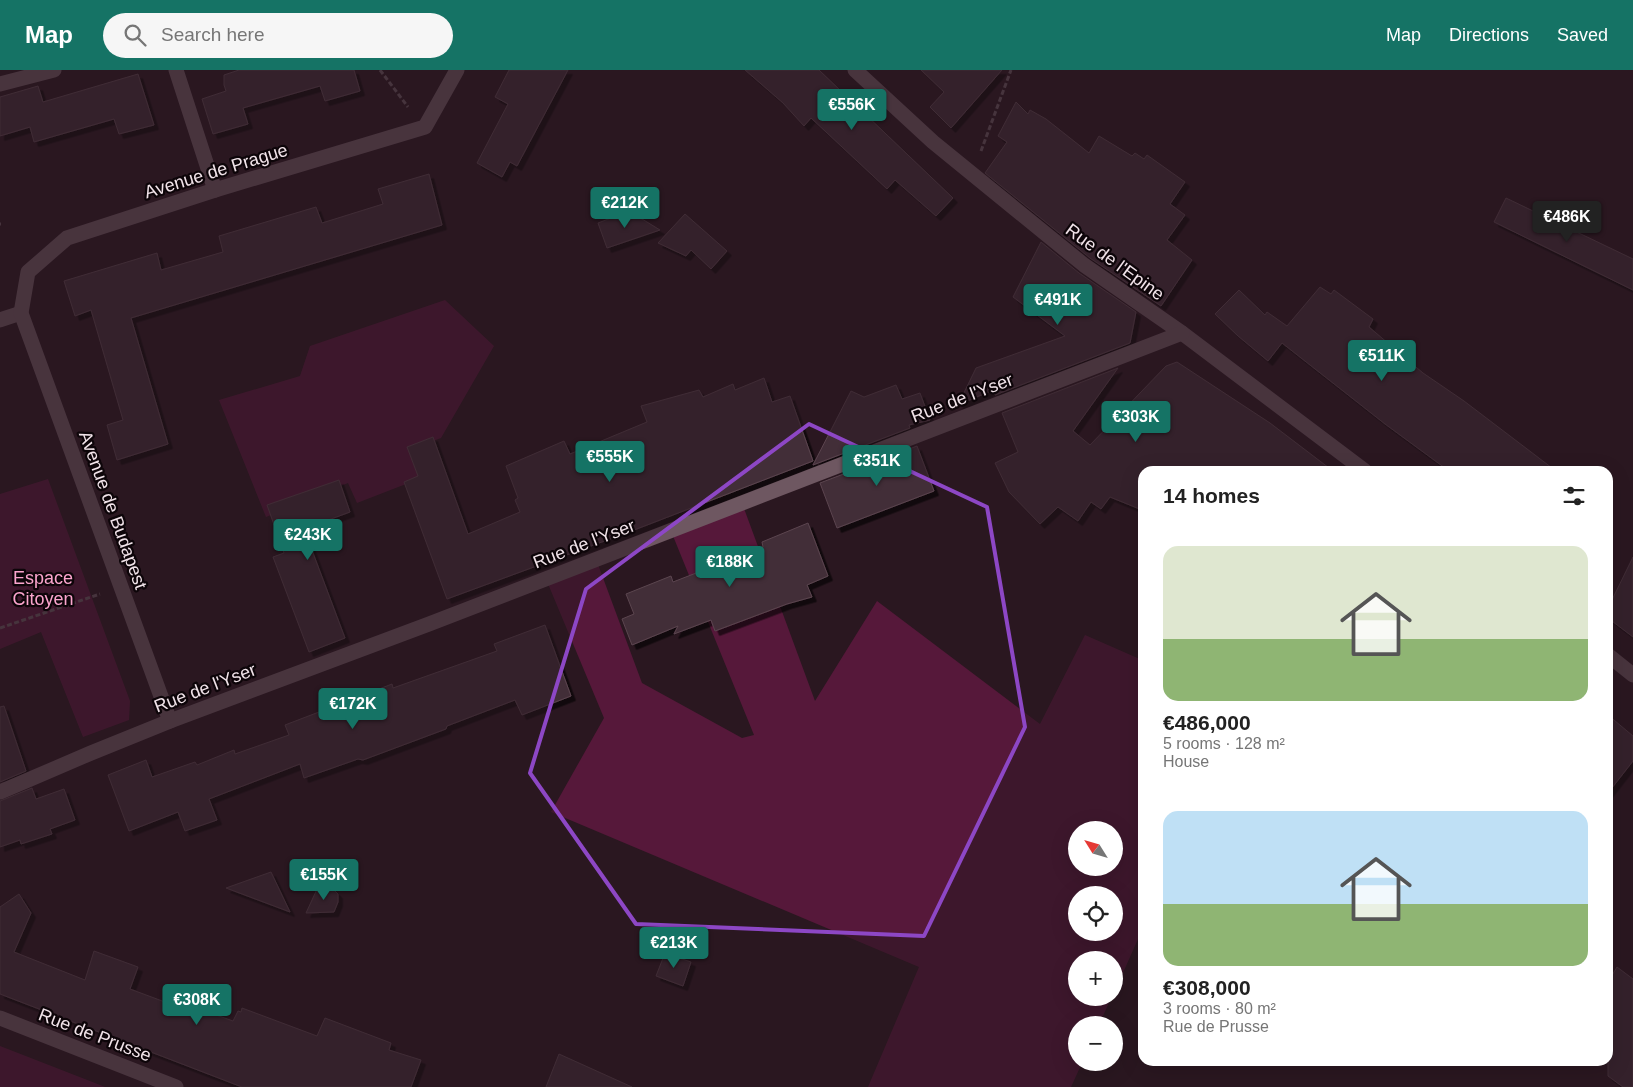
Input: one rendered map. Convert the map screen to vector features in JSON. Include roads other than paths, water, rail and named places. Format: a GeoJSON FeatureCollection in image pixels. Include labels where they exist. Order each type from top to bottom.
{"type":"FeatureCollection","features":[{"type":"Feature","properties":{"kind":"street"},"geometry":{"type":"LineString","coordinates":[[0,84],[54,70]]}},
{"type":"Feature","properties":{"kind":"street"},"geometry":{"type":"LineString","coordinates":[[176,70],[215,190]]}},
{"type":"Feature","properties":{"kind":"street","name":"Avenue de Prague"},"geometry":{"type":"LineString","coordinates":[[21,313],[28,272],[67,238],[215,190],[425,127],[457,70]]}},
{"type":"Feature","properties":{"kind":"street","name":"Rue de l'Epine"},"geometry":{"type":"LineString","coordinates":[[855,70],[933,142],[1084,265],[1182,333],[1357,466]]}},
{"type":"Feature","properties":{"kind":"street"},"geometry":{"type":"LineString","coordinates":[[0,320],[21,313]]}},
{"type":"Feature","properties":{"kind":"street","name":"Avenue de Budapest"},"geometry":{"type":"LineString","coordinates":[[21,313],[170,720]]}},
{"type":"Feature","properties":{"kind":"street","name":"Rue de l'Yser"},"geometry":{"type":"LineString","coordinates":[[0,792],[170,720],[429,624],[1182,333]]}},
{"type":"Feature","properties":{"kind":"street"},"geometry":{"type":"LineString","coordinates":[[1613,659],[1633,675]]}},
{"type":"Feature","properties":{"kind":"street","name":"Rue de Prusse"},"geometry":{"type":"LineString","coordinates":[[0,1018],[176,1087]]}},
{"type":"Feature","properties":{"kind":"park label","name":"Espace Citoyen"},"geometry":{"type":"Point","coordinates":[43,588]}}]}
